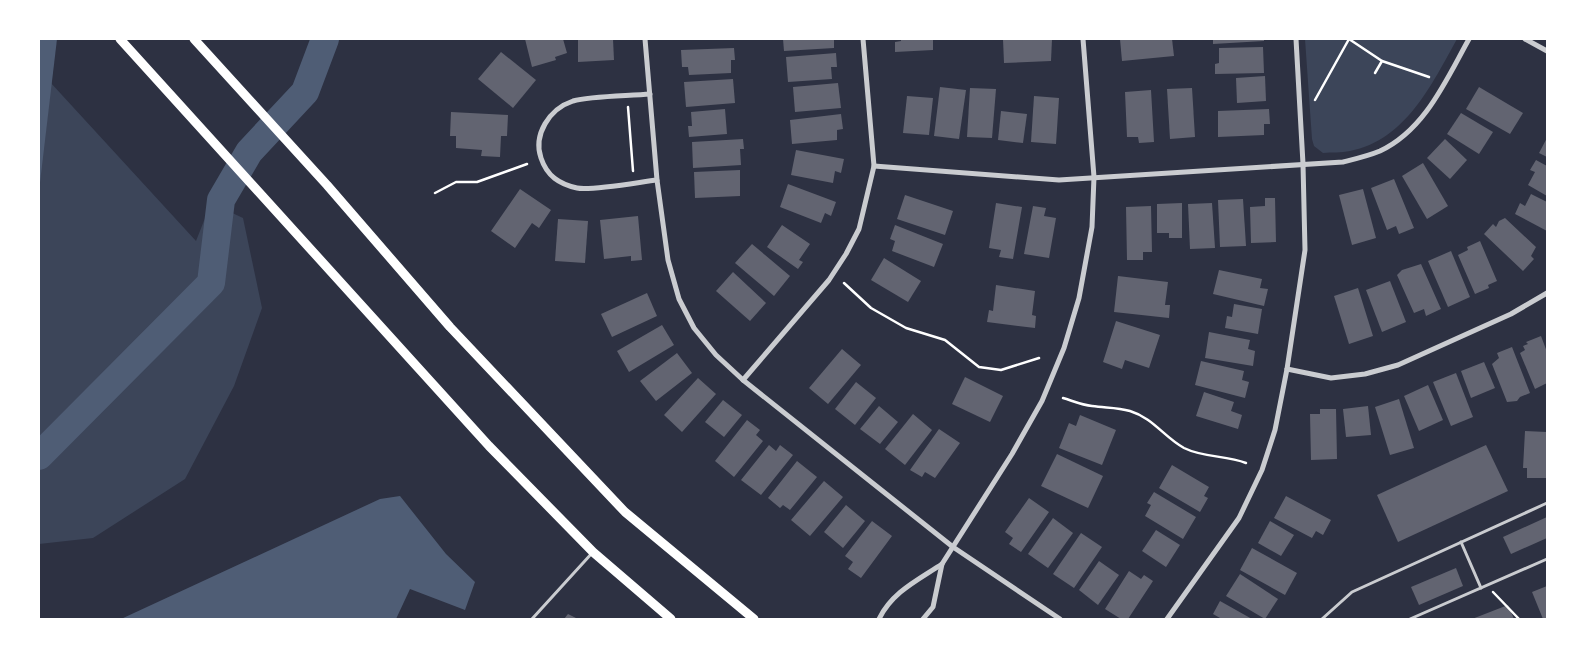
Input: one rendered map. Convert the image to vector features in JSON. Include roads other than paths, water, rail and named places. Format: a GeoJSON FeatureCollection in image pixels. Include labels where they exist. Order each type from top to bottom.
{"type":"FeatureCollection","features":[{"type":"Feature","properties":{"kind":"main road"},"geometry":{"type":"LineString","coordinates":[[120,39],[489,446],[593,552],[671,619]]}},
{"type":"Feature","properties":{"kind":"main road"},"geometry":{"type":"LineString","coordinates":[[194,39],[327,185],[450,327],[626,512],[754,619]]}},
{"type":"Feature","properties":{"kind":"street"},"geometry":{"type":"LineString","coordinates":[[644,39],[657,180],[668,260],[679,299],[694,328],[716,355],[743,380],[953,547],[1060,619]]}},
{"type":"Feature","properties":{"kind":"street"},"geometry":{"type":"LineString","coordinates":[[743,380],[829,280],[859,229],[874,166],[863,39]]}},
{"type":"Feature","properties":{"kind":"street"},"geometry":{"type":"LineString","coordinates":[[924,619],[933,607],[942,564],[1025,432],[1042,401],[1064,348],[1079,298],[1092,227],[1094,177],[1083,39]]}},
{"type":"Feature","properties":{"kind":"street"},"geometry":{"type":"LineString","coordinates":[[1168,619],[1239,518],[1258,478],[1275,430],[1287,369],[1305,250],[1303,164],[1296,39]]}},
{"type":"Feature","properties":{"kind":"street"},"geometry":{"type":"LineString","coordinates":[[874,166],[1059,180],[1343,162],[1380,151],[1411,130],[1430,108],[1469,39]]}},
{"type":"Feature","properties":{"kind":"street"},"geometry":{"type":"LineString","coordinates":[[1525,39],[1547,51]]}},
{"type":"Feature","properties":{"kind":"street"},"geometry":{"type":"LineString","coordinates":[[650,94],[573,101],[553,112],[542,128],[538,148],[544,166],[556,181],[579,188],[657,180]]}},
{"type":"Feature","properties":{"kind":"street"},"geometry":{"type":"LineString","coordinates":[[1287,369],[1331,378],[1365,374],[1398,364],[1511,314],[1547,293]]}},
{"type":"Feature","properties":{"kind":"street"},"geometry":{"type":"LineString","coordinates":[[879,619],[889,602],[900,592],[942,564]]}},
{"type":"Feature","properties":{"kind":"lane"},"geometry":{"type":"LineString","coordinates":[[1323,617],[1352,592],[1547,503]]}},
{"type":"Feature","properties":{"kind":"lane"},"geometry":{"type":"LineString","coordinates":[[1461,542],[1481,588]]}},
{"type":"Feature","properties":{"kind":"lane"},"geometry":{"type":"LineString","coordinates":[[532,619],[593,552]]}},
{"type":"Feature","properties":{"kind":"lane"},"geometry":{"type":"LineString","coordinates":[[1410,619],[1547,559]]}},
{"type":"Feature","properties":{"kind":"lane"},"geometry":{"type":"LineString","coordinates":[[1323,617],[1330,619]]}},
{"type":"Feature","properties":{"kind":"waterway"},"geometry":{"type":"LineString","coordinates":[[39,456],[211,283],[221,200],[249,152],[305,92],[325,39]]}}]}
